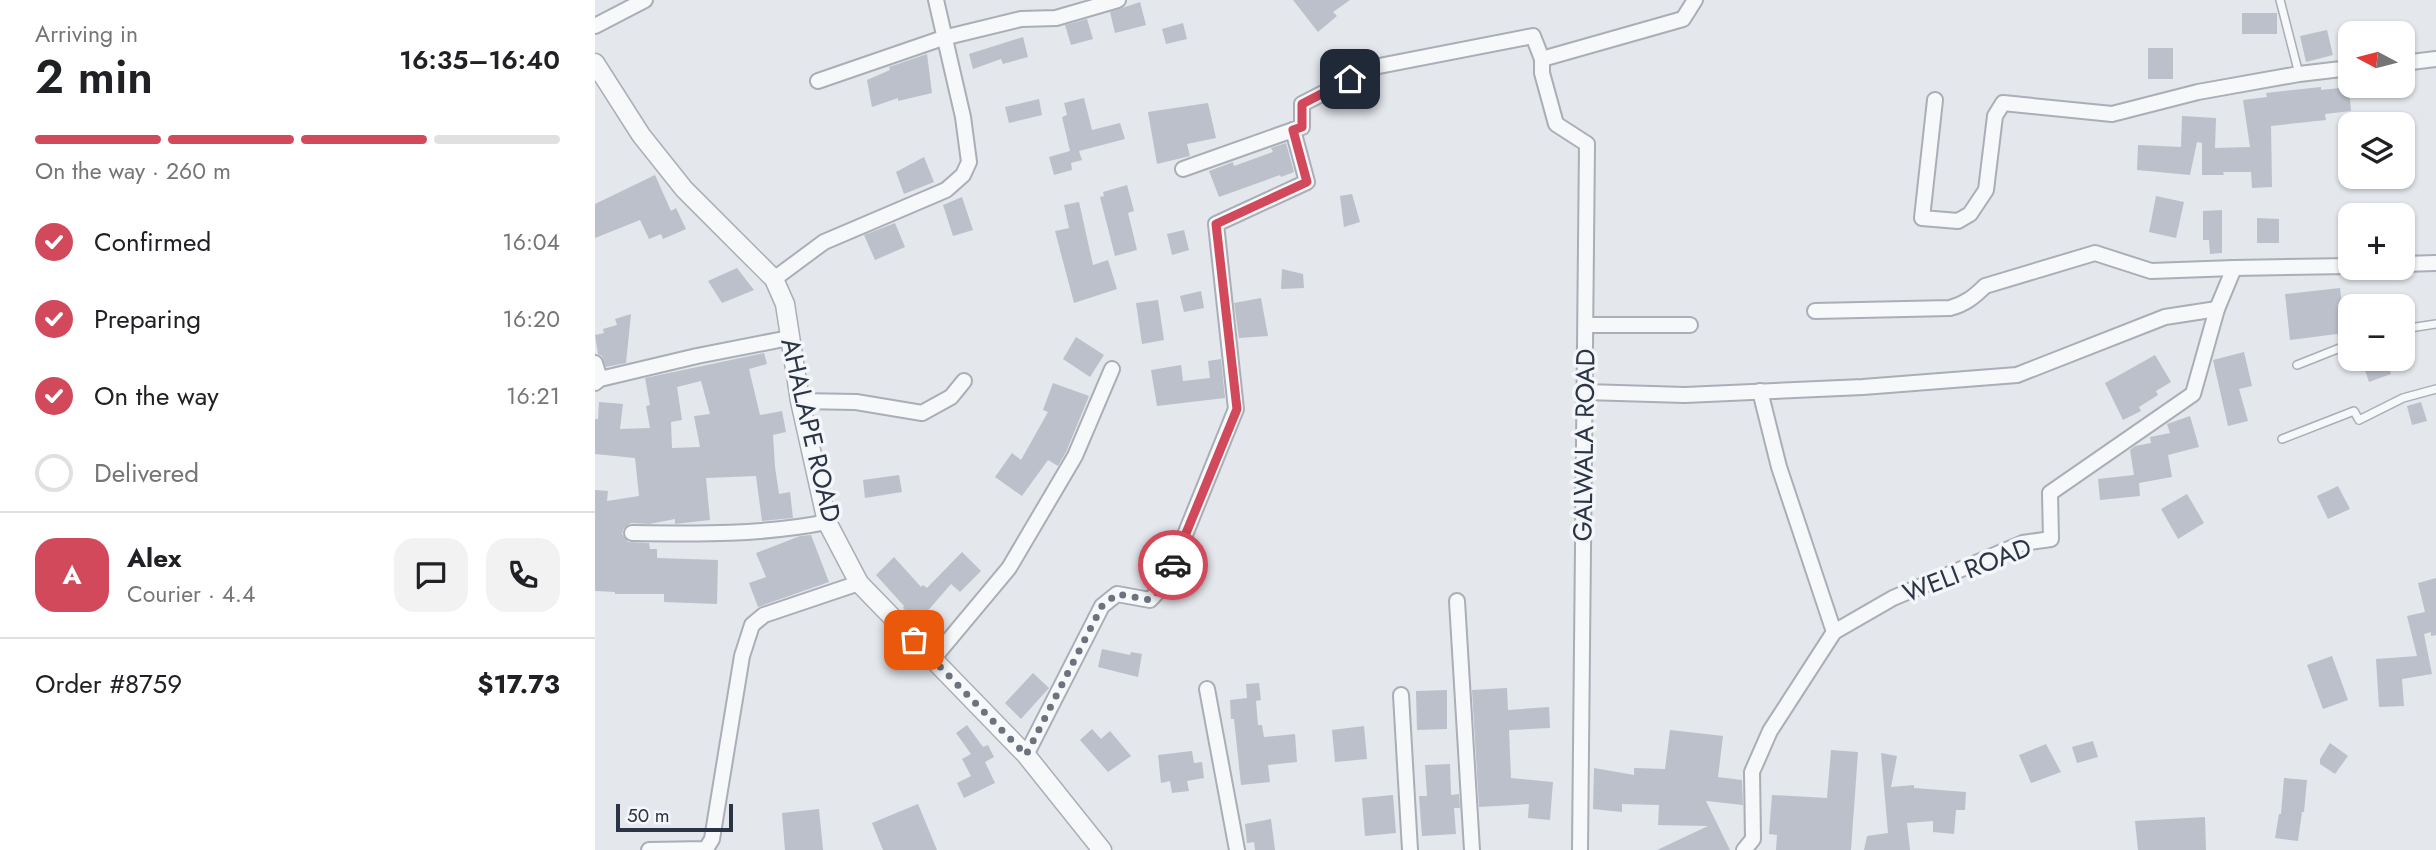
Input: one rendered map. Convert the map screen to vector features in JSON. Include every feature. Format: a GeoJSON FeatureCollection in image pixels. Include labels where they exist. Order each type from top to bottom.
{"type":"FeatureCollection","features":[{"type":"Feature","properties":{"kind":"street"},"geometry":{"type":"LineString","coordinates":[[595,26],[645,0]]}},
{"type":"Feature","properties":{"kind":"street"},"geometry":{"type":"LineString","coordinates":[[775,279],[824,242],[946,190],[964,175],[969,162],[963,117],[936,0]]}},
{"type":"Feature","properties":{"kind":"street"},"geometry":{"type":"LineString","coordinates":[[818,81],[943,37],[1021,19],[1056,18],[1118,0]]}},
{"type":"Feature","properties":{"kind":"street"},"geometry":{"type":"LineString","coordinates":[[1183,169],[1302,127],[1302,104],[1374,67],[1533,36],[1542,59],[1683,19],[1695,0]]}},
{"type":"Feature","properties":{"kind":"street","name":"GALWALA ROAD"},"geometry":{"type":"LineString","coordinates":[[1542,59],[1542,73],[1556,124],[1587,144],[1580,850]]}},
{"type":"Feature","properties":{"kind":"street"},"geometry":{"type":"LineString","coordinates":[[2415,62],[2436,59]]}},
{"type":"Feature","properties":{"kind":"street","name":"AHALAPE ROAD"},"geometry":{"type":"LineString","coordinates":[[595,62],[641,135],[684,189],[775,279],[785,304],[800,401],[828,522],[859,583],[1026,755],[1102,850]]}},
{"type":"Feature","properties":{"kind":"street"},"geometry":{"type":"LineString","coordinates":[[1935,100],[1923,218],[1958,221],[1971,214],[1986,190],[1994,116],[2003,103],[2112,114],[2198,92],[2338,69]]}},
{"type":"Feature","properties":{"kind":"street"},"geometry":{"type":"LineString","coordinates":[[1026,755],[1102,606],[1117,594],[1150,600],[1165,584],[1237,409],[1216,224],[1307,182],[1293,130]]}},
{"type":"Feature","properties":{"kind":"street"},"geometry":{"type":"LineString","coordinates":[[1815,311],[1950,308],[1968,301],[1985,286],[2095,253],[2151,271],[2338,266]]}},
{"type":"Feature","properties":{"kind":"street"},"geometry":{"type":"LineString","coordinates":[[2415,264],[2436,263]]}},
{"type":"Feature","properties":{"kind":"street","name":"WELI ROAD"},"geometry":{"type":"LineString","coordinates":[[1744,850],[1753,839],[1752,772],[1770,731],[1834,632],[1893,598],[2023,543],[2051,539],[2050,493],[2193,394],[2217,309],[2234,268]]}},
{"type":"Feature","properties":{"kind":"street"},"geometry":{"type":"LineString","coordinates":[[1584,392],[1685,395],[1863,387],[2017,375],[2165,317],[2217,309]]}},
{"type":"Feature","properties":{"kind":"street"},"geometry":{"type":"LineString","coordinates":[[1586,325],[1690,325]]}},
{"type":"Feature","properties":{"kind":"street"},"geometry":{"type":"LineString","coordinates":[[595,363],[597,381],[697,356],[789,338]]}},
{"type":"Feature","properties":{"kind":"street"},"geometry":{"type":"LineString","coordinates":[[933,659],[1009,568],[1075,456],[1112,369]]}},
{"type":"Feature","properties":{"kind":"street"},"geometry":{"type":"LineString","coordinates":[[800,401],[856,402],[922,412],[951,397],[964,382]]}},
{"type":"Feature","properties":{"kind":"street"},"geometry":{"type":"LineString","coordinates":[[1760,391],[1779,467],[1834,632]]}},
{"type":"Feature","properties":{"kind":"street"},"geometry":{"type":"LineString","coordinates":[[632,534],[767,531],[828,522]]}},
{"type":"Feature","properties":{"kind":"street"},"geometry":{"type":"LineString","coordinates":[[649,850],[706,849],[712,844],[742,656],[753,625],[764,615],[859,583]]}},
{"type":"Feature","properties":{"kind":"street"},"geometry":{"type":"LineString","coordinates":[[1457,601],[1472,850]]}},
{"type":"Feature","properties":{"kind":"street"},"geometry":{"type":"LineString","coordinates":[[1207,689],[1237,850]]}},
{"type":"Feature","properties":{"kind":"street"},"geometry":{"type":"LineString","coordinates":[[1401,695],[1410,850]]}},
{"type":"Feature","properties":{"kind":"lane"},"geometry":{"type":"LineString","coordinates":[[2280,0],[2299,74]]}},
{"type":"Feature","properties":{"kind":"lane"},"geometry":{"type":"LineString","coordinates":[[2415,327],[2436,324]]}},
{"type":"Feature","properties":{"kind":"lane"},"geometry":{"type":"LineString","coordinates":[[2297,365],[2338,349]]}},
{"type":"Feature","properties":{"kind":"lane"},"geometry":{"type":"LineString","coordinates":[[2282,439],[2354,411],[2359,420],[2403,398],[2436,389]]}},
{"type":"Feature","properties":{"kind":"building"},"geometry":{"type":"Polygon","coordinates":[[[1293,0],[1350,0],[1333,12],[1337,16],[1318,32],[1293,0]]]}},
{"type":"Feature","properties":{"kind":"building"},"geometry":{"type":"Polygon","coordinates":[[[1140,2],[1146,25],[1115,33],[1110,12],[1140,2]]]}},
{"type":"Feature","properties":{"kind":"building"},"geometry":{"type":"Polygon","coordinates":[[[2242,13],[2277,13],[2277,34],[2242,34],[2242,13]]]}},
{"type":"Feature","properties":{"kind":"building"},"geometry":{"type":"Polygon","coordinates":[[[1087,19],[1093,39],[1071,45],[1065,25],[1087,19]]]}},
{"type":"Feature","properties":{"kind":"building"},"geometry":{"type":"Polygon","coordinates":[[[1183,23],[1187,39],[1166,44],[1162,29],[1183,23]]]}},
{"type":"Feature","properties":{"kind":"building"},"geometry":{"type":"Polygon","coordinates":[[[2327,30],[2333,55],[2306,62],[2300,36],[2327,30]]]}},
{"type":"Feature","properties":{"kind":"building"},"geometry":{"type":"Polygon","coordinates":[[[1023,37],[1028,57],[1003,64],[1001,59],[973,69],[969,54],[1023,37]]]}},
{"type":"Feature","properties":{"kind":"building"},"geometry":{"type":"Polygon","coordinates":[[[2148,48],[2173,48],[2173,79],[2148,79],[2148,48]]]}},
{"type":"Feature","properties":{"kind":"building"},"geometry":{"type":"Polygon","coordinates":[[[927,54],[932,93],[898,101],[898,98],[872,107],[867,80],[890,70],[889,67],[927,54]]]}},
{"type":"Feature","properties":{"kind":"building"},"geometry":{"type":"Polygon","coordinates":[[[2321,87],[2321,90],[2338,88],[2338,98],[2350,98],[2351,111],[2325,114],[2326,120],[2271,126],[2272,187],[2252,188],[2251,172],[2202,175],[2202,143],[2197,142],[2190,175],[2137,170],[2138,145],[2181,147],[2182,116],[2216,118],[2215,148],[2250,147],[2243,100],[2267,97],[2266,93],[2321,87]]]}},
{"type":"Feature","properties":{"kind":"building"},"geometry":{"type":"Polygon","coordinates":[[[1084,98],[1092,130],[1120,123],[1125,139],[1079,151],[1082,160],[1071,163],[1072,170],[1054,175],[1049,157],[1070,151],[1062,117],[1067,115],[1064,103],[1084,98]]]}},
{"type":"Feature","properties":{"kind":"building"},"geometry":{"type":"Polygon","coordinates":[[[1039,99],[1042,115],[1009,123],[1005,107],[1039,99]]]}},
{"type":"Feature","properties":{"kind":"building"},"geometry":{"type":"Polygon","coordinates":[[[1208,103],[1216,138],[1187,144],[1190,156],[1157,164],[1148,112],[1208,103]]]}},
{"type":"Feature","properties":{"kind":"building"},"geometry":{"type":"Polygon","coordinates":[[[1286,143],[1294,172],[1219,197],[1209,171],[1233,162],[1234,166],[1273,152],[1271,148],[1286,143]]]}},
{"type":"Feature","properties":{"kind":"building"},"geometry":{"type":"Polygon","coordinates":[[[924,157],[934,182],[904,194],[896,172],[924,157]]]}},
{"type":"Feature","properties":{"kind":"building"},"geometry":{"type":"Polygon","coordinates":[[[655,175],[671,211],[676,208],[686,229],[663,239],[661,234],[649,239],[640,220],[595,238],[595,204],[655,175]]]}},
{"type":"Feature","properties":{"kind":"building"},"geometry":{"type":"Polygon","coordinates":[[[1127,185],[1134,211],[1128,213],[1137,250],[1115,256],[1100,197],[1104,196],[1103,192],[1127,185]]]}},
{"type":"Feature","properties":{"kind":"building"},"geometry":{"type":"Polygon","coordinates":[[[1352,194],[1360,222],[1344,227],[1340,196],[1352,194]]]}},
{"type":"Feature","properties":{"kind":"building"},"geometry":{"type":"Polygon","coordinates":[[[2156,196],[2184,202],[2176,238],[2149,232],[2156,196]]]}},
{"type":"Feature","properties":{"kind":"building"},"geometry":{"type":"Polygon","coordinates":[[[962,197],[973,230],[953,236],[943,205],[962,197]]]}},
{"type":"Feature","properties":{"kind":"building"},"geometry":{"type":"Polygon","coordinates":[[[1079,202],[1093,265],[1108,260],[1117,289],[1074,303],[1055,231],[1069,228],[1064,205],[1079,202]]]}},
{"type":"Feature","properties":{"kind":"building"},"geometry":{"type":"Polygon","coordinates":[[[2222,210],[2222,253],[2210,254],[2209,240],[2203,240],[2203,211],[2222,210]]]}},
{"type":"Feature","properties":{"kind":"building"},"geometry":{"type":"Polygon","coordinates":[[[2257,218],[2279,219],[2279,243],[2257,243],[2257,218]]]}},
{"type":"Feature","properties":{"kind":"building"},"geometry":{"type":"Polygon","coordinates":[[[895,223],[905,247],[875,260],[864,235],[895,223]]]}},
{"type":"Feature","properties":{"kind":"building"},"geometry":{"type":"Polygon","coordinates":[[[1184,230],[1189,250],[1172,255],[1167,234],[1184,230]]]}},
{"type":"Feature","properties":{"kind":"building"},"geometry":{"type":"Polygon","coordinates":[[[737,268],[754,290],[722,303],[708,281],[737,268]]]}},
{"type":"Feature","properties":{"kind":"building"},"geometry":{"type":"Polygon","coordinates":[[[1282,269],[1303,274],[1304,288],[1281,289],[1282,269]]]}},
{"type":"Feature","properties":{"kind":"building"},"geometry":{"type":"Polygon","coordinates":[[[2340,288],[2338,334],[2290,340],[2285,294],[2340,288]]]}},
{"type":"Feature","properties":{"kind":"building"},"geometry":{"type":"Polygon","coordinates":[[[1201,291],[1204,308],[1184,312],[1180,296],[1201,291]]]}},
{"type":"Feature","properties":{"kind":"building"},"geometry":{"type":"Polygon","coordinates":[[[1261,298],[1268,336],[1239,338],[1234,303],[1261,298]]]}},
{"type":"Feature","properties":{"kind":"building"},"geometry":{"type":"Polygon","coordinates":[[[1158,300],[1164,340],[1142,344],[1136,303],[1158,300]]]}},
{"type":"Feature","properties":{"kind":"building"},"geometry":{"type":"Polygon","coordinates":[[[631,314],[626,363],[606,367],[602,356],[598,354],[595,335],[604,333],[603,329],[617,325],[615,319],[631,314]]]}},
{"type":"Feature","properties":{"kind":"building"},"geometry":{"type":"Polygon","coordinates":[[[1076,337],[1104,355],[1090,377],[1063,359],[1076,337]]]}},
{"type":"Feature","properties":{"kind":"building"},"geometry":{"type":"Polygon","coordinates":[[[2244,352],[2252,386],[2239,389],[2248,421],[2228,426],[2213,360],[2244,352]]]}},
{"type":"Feature","properties":{"kind":"building"},"geometry":{"type":"Polygon","coordinates":[[[764,353],[767,364],[749,369],[760,415],[782,411],[786,432],[773,435],[775,467],[779,494],[790,492],[793,518],[762,521],[756,476],[706,478],[710,520],[675,524],[675,519],[649,524],[631,523],[624,528],[622,534],[628,542],[649,543],[650,549],[657,549],[657,558],[718,560],[717,604],[664,602],[664,594],[615,594],[595,591],[595,490],[608,491],[607,501],[639,496],[635,458],[595,454],[595,419],[598,419],[599,402],[623,404],[620,429],[650,428],[646,406],[650,405],[645,378],[764,353]],[[701,381],[677,387],[682,420],[671,422],[672,448],[700,447],[694,416],[710,414],[701,381]]]}},
{"type":"Feature","properties":{"kind":"building"},"geometry":{"type":"Polygon","coordinates":[[[2155,355],[2171,382],[2156,391],[2158,395],[2139,407],[2141,411],[2123,420],[2105,383],[2155,355]]]}},
{"type":"Feature","properties":{"kind":"building"},"geometry":{"type":"Polygon","coordinates":[[[1221,359],[1225,398],[1157,406],[1151,370],[1181,365],[1183,381],[1210,378],[1208,361],[1221,359]]]}},
{"type":"Feature","properties":{"kind":"building"},"geometry":{"type":"Polygon","coordinates":[[[2365,371],[2390,371],[2391,374],[2369,382],[2365,371]]]}},
{"type":"Feature","properties":{"kind":"building"},"geometry":{"type":"Polygon","coordinates":[[[1053,383],[1089,396],[1058,466],[1048,460],[1022,496],[995,477],[1012,453],[1021,460],[1048,412],[1043,410],[1053,383]]]}},
{"type":"Feature","properties":{"kind":"building"},"geometry":{"type":"Polygon","coordinates":[[[2421,402],[2427,421],[2412,425],[2407,406],[2421,402]]]}},
{"type":"Feature","properties":{"kind":"building"},"geometry":{"type":"Polygon","coordinates":[[[2190,416],[2199,447],[2168,455],[2172,477],[2139,483],[2140,496],[2100,500],[2098,479],[2134,475],[2130,450],[2135,446],[2151,443],[2150,437],[2170,433],[2167,424],[2190,416]]]}},
{"type":"Feature","properties":{"kind":"building"},"geometry":{"type":"Polygon","coordinates":[[[899,475],[902,492],[865,498],[863,480],[899,475]]]}},
{"type":"Feature","properties":{"kind":"building"},"geometry":{"type":"Polygon","coordinates":[[[2338,486],[2350,509],[2328,519],[2317,496],[2338,486]]]}},
{"type":"Feature","properties":{"kind":"building"},"geometry":{"type":"Polygon","coordinates":[[[2187,494],[2204,523],[2178,539],[2161,509],[2187,494]]]}},
{"type":"Feature","properties":{"kind":"building"},"geometry":{"type":"Polygon","coordinates":[[[811,535],[829,582],[758,607],[749,583],[766,577],[756,553],[800,536],[811,535]]]}},
{"type":"Feature","properties":{"kind":"building"},"geometry":{"type":"Polygon","coordinates":[[[962,552],[981,571],[960,592],[951,584],[918,622],[876,575],[894,557],[921,587],[923,585],[927,588],[962,552]]]}},
{"type":"Feature","properties":{"kind":"building"},"geometry":{"type":"Polygon","coordinates":[[[2436,578],[2436,635],[2431,636],[2431,632],[2424,634],[2432,674],[2402,679],[2404,706],[2379,707],[2376,659],[2417,656],[2407,616],[2425,612],[2418,583],[2436,578]]]}},
{"type":"Feature","properties":{"kind":"building"},"geometry":{"type":"Polygon","coordinates":[[[1102,649],[1130,655],[1131,652],[1142,654],[1138,677],[1098,667],[1102,649]]]}},
{"type":"Feature","properties":{"kind":"building"},"geometry":{"type":"Polygon","coordinates":[[[2332,656],[2348,700],[2323,709],[2307,665],[2332,656]]]}},
{"type":"Feature","properties":{"kind":"building"},"geometry":{"type":"Polygon","coordinates":[[[1033,673],[1049,688],[1021,719],[1005,703],[1033,673]]]}},
{"type":"Feature","properties":{"kind":"building"},"geometry":{"type":"Polygon","coordinates":[[[1259,683],[1261,700],[1256,701],[1258,725],[1262,725],[1264,737],[1295,734],[1297,762],[1268,765],[1270,782],[1241,785],[1230,700],[1247,698],[1246,684],[1259,683]]]}},
{"type":"Feature","properties":{"kind":"building"},"geometry":{"type":"Polygon","coordinates":[[[1507,688],[1508,710],[1549,707],[1550,728],[1509,730],[1511,778],[1553,782],[1550,820],[1528,818],[1529,804],[1479,807],[1472,690],[1507,688]]]}},
{"type":"Feature","properties":{"kind":"building"},"geometry":{"type":"Polygon","coordinates":[[[1447,690],[1447,729],[1417,730],[1416,691],[1447,690]]]}},
{"type":"Feature","properties":{"kind":"building"},"geometry":{"type":"Polygon","coordinates":[[[967,725],[983,747],[988,745],[994,757],[985,762],[995,783],[964,798],[957,783],[971,776],[962,759],[971,754],[956,733],[967,725]]]}},
{"type":"Feature","properties":{"kind":"building"},"geometry":{"type":"Polygon","coordinates":[[[1364,726],[1367,759],[1335,762],[1332,730],[1364,726]]]}},
{"type":"Feature","properties":{"kind":"building"},"geometry":{"type":"Polygon","coordinates":[[[1092,729],[1101,739],[1110,731],[1131,756],[1108,772],[1080,740],[1092,729]]]}},
{"type":"Feature","properties":{"kind":"building"},"geometry":{"type":"Polygon","coordinates":[[[1670,730],[1723,736],[1718,777],[1742,780],[1743,805],[1706,801],[1730,850],[1657,850],[1708,826],[1658,825],[1659,805],[1622,804],[1622,812],[1593,809],[1594,768],[1634,775],[1634,768],[1665,769],[1670,730]]]}},
{"type":"Feature","properties":{"kind":"building"},"geometry":{"type":"Polygon","coordinates":[[[2093,741],[2098,757],[2077,763],[2072,747],[2093,741]]]}},
{"type":"Feature","properties":{"kind":"building"},"geometry":{"type":"Polygon","coordinates":[[[2330,743],[2348,756],[2335,774],[2320,764],[2320,759],[2330,743]]]}},
{"type":"Feature","properties":{"kind":"building"},"geometry":{"type":"Polygon","coordinates":[[[2046,744],[2061,772],[2031,783],[2019,755],[2046,744]]]}},
{"type":"Feature","properties":{"kind":"building"},"geometry":{"type":"Polygon","coordinates":[[[1831,750],[1858,752],[1851,850],[1776,850],[1777,835],[1769,834],[1772,795],[1827,798],[1831,750]]]}},
{"type":"Feature","properties":{"kind":"building"},"geometry":{"type":"Polygon","coordinates":[[[1192,751],[1194,763],[1202,762],[1204,778],[1187,781],[1189,791],[1172,793],[1170,781],[1161,783],[1158,755],[1192,751]]]}},
{"type":"Feature","properties":{"kind":"building"},"geometry":{"type":"Polygon","coordinates":[[[1881,753],[1897,756],[1891,787],[1914,785],[1914,788],[1966,792],[1965,810],[1956,810],[1954,834],[1933,832],[1933,821],[1907,823],[1910,850],[1864,850],[1867,836],[1888,833],[1881,753]]]}},
{"type":"Feature","properties":{"kind":"building"},"geometry":{"type":"Polygon","coordinates":[[[1450,764],[1451,795],[1459,794],[1460,808],[1454,808],[1456,834],[1422,836],[1419,796],[1427,796],[1425,765],[1450,764]]]}},
{"type":"Feature","properties":{"kind":"building"},"geometry":{"type":"Polygon","coordinates":[[[2284,778],[2307,780],[2298,841],[2275,838],[2281,814],[2284,778]]]}},
{"type":"Feature","properties":{"kind":"building"},"geometry":{"type":"Polygon","coordinates":[[[1393,795],[1396,833],[1365,836],[1362,798],[1393,795]]]}},
{"type":"Feature","properties":{"kind":"building"},"geometry":{"type":"Polygon","coordinates":[[[918,804],[937,850],[883,850],[872,823],[918,804]]]}},
{"type":"Feature","properties":{"kind":"building"},"geometry":{"type":"Polygon","coordinates":[[[819,809],[823,850],[785,850],[782,813],[819,809]]]}},
{"type":"Feature","properties":{"kind":"building"},"geometry":{"type":"Polygon","coordinates":[[[2205,817],[2206,850],[2138,850],[2135,821],[2205,817]]]}},
{"type":"Feature","properties":{"kind":"building"},"geometry":{"type":"Polygon","coordinates":[[[1271,819],[1275,850],[1255,850],[1254,842],[1247,843],[1245,824],[1271,819]]]}},
{"type":"Feature","properties":{"kind":"way so far"},"geometry":{"type":"LineString","coordinates":[[914,640],[1026,755],[1102,606],[1117,594],[1150,600],[1165,584],[1173,565]]}},
{"type":"Feature","properties":{"kind":"route"},"geometry":{"type":"LineString","coordinates":[[1173,565],[1237,409],[1216,224],[1307,182],[1293,130],[1302,127],[1302,104],[1350,79]]}}]}
